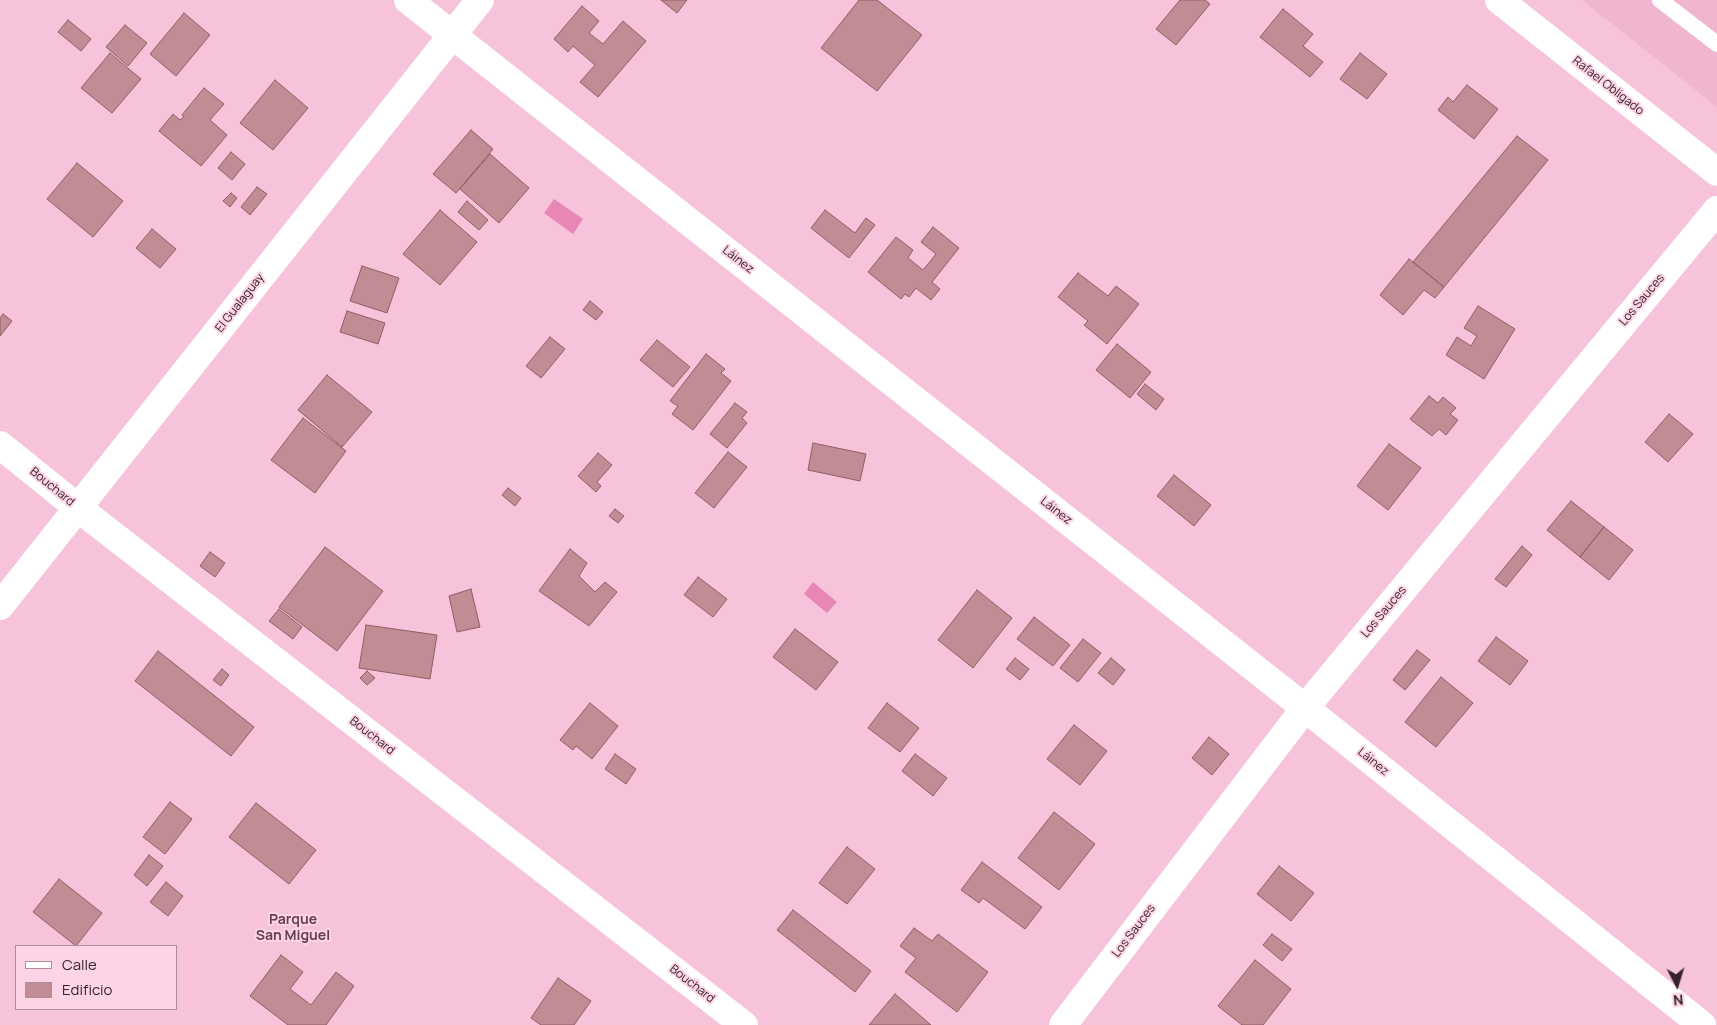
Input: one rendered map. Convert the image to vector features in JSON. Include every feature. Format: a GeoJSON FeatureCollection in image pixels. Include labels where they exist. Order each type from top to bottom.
{"type":"FeatureCollection","features":[{"type":"Feature","properties":{"kind":"street","name":"Láinez"},"geometry":{"type":"LineString","coordinates":[[408,0],[1305,708],[1702,1025]]}},
{"type":"Feature","properties":{"kind":"street","name":"El Gualaguay"},"geometry":{"type":"LineString","coordinates":[[0,606],[480,0]]}},
{"type":"Feature","properties":{"kind":"street","name":"Rafael Obligado"},"geometry":{"type":"LineString","coordinates":[[1499,0],[1717,172]]}},
{"type":"Feature","properties":{"kind":"street","name":"Los Sauces"},"geometry":{"type":"LineString","coordinates":[[1063,1025],[1305,708],[1717,210]]}},
{"type":"Feature","properties":{"kind":"street","name":"Bouchard"},"geometry":{"type":"LineString","coordinates":[[0,446],[744,1025]]}},
{"type":"Feature","properties":{"kind":"lane"},"geometry":{"type":"LineString","coordinates":[[1660,0],[1717,44]]}},
{"type":"Feature","properties":{"kind":"shaded area"},"geometry":{"type":"Polygon","coordinates":[[[1582,0],[1717,0],[1717,107],[1582,0]]]}},
{"type":"Feature","properties":{"kind":"shaded area"},"geometry":{"type":"Polygon","coordinates":[[[554,199],[583,219],[573,234],[544,213],[554,199]]]}},
{"type":"Feature","properties":{"kind":"shaded area"},"geometry":{"type":"Polygon","coordinates":[[[813,582],[837,602],[827,613],[804,594],[813,582]]]}},
{"type":"Feature","properties":{"kind":"building"},"geometry":{"type":"Polygon","coordinates":[[[661,0],[687,0],[677,13],[661,0]]]}},
{"type":"Feature","properties":{"kind":"building"},"geometry":{"type":"Polygon","coordinates":[[[859,0],[877,0],[922,35],[877,91],[821,48],[859,0]]]}},
{"type":"Feature","properties":{"kind":"building"},"geometry":{"type":"Polygon","coordinates":[[[1180,0],[1205,0],[1210,4],[1176,45],[1156,29],[1180,0]]]}},
{"type":"Feature","properties":{"kind":"building"},"geometry":{"type":"Polygon","coordinates":[[[582,6],[599,21],[589,33],[603,44],[623,21],[646,41],[598,97],[580,82],[595,65],[573,46],[568,52],[554,39],[582,6]]]}},
{"type":"Feature","properties":{"kind":"building"},"geometry":{"type":"Polygon","coordinates":[[[1283,9],[1313,34],[1303,46],[1323,62],[1310,77],[1260,37],[1283,9]]]}},
{"type":"Feature","properties":{"kind":"building"},"geometry":{"type":"Polygon","coordinates":[[[184,13],[210,35],[176,76],[150,54],[184,13]]]}},
{"type":"Feature","properties":{"kind":"building"},"geometry":{"type":"Polygon","coordinates":[[[68,20],[91,39],[81,51],[58,32],[68,20]]]}},
{"type":"Feature","properties":{"kind":"building"},"geometry":{"type":"Polygon","coordinates":[[[125,25],[147,43],[128,66],[106,47],[125,25]]]}},
{"type":"Feature","properties":{"kind":"building"},"geometry":{"type":"Polygon","coordinates":[[[110,53],[141,79],[112,113],[81,88],[110,53]]]}},
{"type":"Feature","properties":{"kind":"building"},"geometry":{"type":"Polygon","coordinates":[[[1360,53],[1387,74],[1367,99],[1340,79],[1360,53]]]}},
{"type":"Feature","properties":{"kind":"building"},"geometry":{"type":"Polygon","coordinates":[[[275,80],[308,108],[273,150],[240,123],[275,80]]]}},
{"type":"Feature","properties":{"kind":"building"},"geometry":{"type":"Polygon","coordinates":[[[1467,85],[1498,109],[1474,139],[1438,110],[1448,97],[1453,102],[1467,85]]]}},
{"type":"Feature","properties":{"kind":"building"},"geometry":{"type":"Polygon","coordinates":[[[204,88],[224,104],[210,120],[227,135],[201,166],[159,131],[173,114],[180,120],[184,117],[182,115],[204,88]]]}},
{"type":"Feature","properties":{"kind":"building"},"geometry":{"type":"Polygon","coordinates":[[[471,130],[493,149],[456,193],[433,174],[471,130]]]}},
{"type":"Feature","properties":{"kind":"building"},"geometry":{"type":"Polygon","coordinates":[[[1517,136],[1548,160],[1444,287],[1413,262],[1517,136]]]}},
{"type":"Feature","properties":{"kind":"building"},"geometry":{"type":"Polygon","coordinates":[[[231,152],[245,164],[232,180],[218,168],[231,152]]]}},
{"type":"Feature","properties":{"kind":"building"},"geometry":{"type":"Polygon","coordinates":[[[490,154],[529,188],[499,223],[460,189],[490,154]]]}},
{"type":"Feature","properties":{"kind":"building"},"geometry":{"type":"Polygon","coordinates":[[[77,163],[123,201],[93,237],[47,199],[77,163]]]}},
{"type":"Feature","properties":{"kind":"building"},"geometry":{"type":"Polygon","coordinates":[[[257,187],[267,194],[250,215],[241,207],[257,187]]]}},
{"type":"Feature","properties":{"kind":"building"},"geometry":{"type":"Polygon","coordinates":[[[231,193],[237,198],[230,207],[223,201],[231,193]]]}},
{"type":"Feature","properties":{"kind":"building"},"geometry":{"type":"Polygon","coordinates":[[[467,201],[488,220],[479,230],[458,212],[467,201]]]}},
{"type":"Feature","properties":{"kind":"building"},"geometry":{"type":"Polygon","coordinates":[[[440,210],[477,242],[440,285],[403,254],[440,210]]]}},
{"type":"Feature","properties":{"kind":"building"},"geometry":{"type":"Polygon","coordinates":[[[825,210],[855,233],[866,218],[875,225],[849,258],[811,228],[825,210]]]}},
{"type":"Feature","properties":{"kind":"building"},"geometry":{"type":"Polygon","coordinates":[[[933,227],[959,248],[932,282],[940,289],[931,300],[916,288],[909,297],[905,294],[901,299],[868,272],[896,237],[913,250],[908,258],[923,270],[936,254],[921,242],[933,227]]]}},
{"type":"Feature","properties":{"kind":"building"},"geometry":{"type":"Polygon","coordinates":[[[152,229],[176,249],[160,268],[136,248],[152,229]]]}},
{"type":"Feature","properties":{"kind":"building"},"geometry":{"type":"Polygon","coordinates":[[[1409,259],[1444,287],[1435,298],[1424,290],[1403,315],[1380,295],[1409,259]]]}},
{"type":"Feature","properties":{"kind":"building"},"geometry":{"type":"Polygon","coordinates":[[[362,266],[399,278],[387,313],[350,301],[362,266]]]}},
{"type":"Feature","properties":{"kind":"building"},"geometry":{"type":"Polygon","coordinates":[[[1078,273],[1108,296],[1116,286],[1139,304],[1107,344],[1084,325],[1088,321],[1058,297],[1078,273]]]}},
{"type":"Feature","properties":{"kind":"building"},"geometry":{"type":"Polygon","coordinates":[[[590,301],[603,312],[596,320],[583,310],[590,301]]]}},
{"type":"Feature","properties":{"kind":"building"},"geometry":{"type":"Polygon","coordinates":[[[1478,306],[1515,329],[1484,379],[1446,355],[1457,337],[1471,346],[1477,336],[1464,328],[1478,306]]]}},
{"type":"Feature","properties":{"kind":"building"},"geometry":{"type":"Polygon","coordinates":[[[347,311],[385,323],[378,344],[340,332],[347,311]]]}},
{"type":"Feature","properties":{"kind":"building"},"geometry":{"type":"Polygon","coordinates":[[[3,314],[12,321],[0,336],[0,318],[3,314]]]}},
{"type":"Feature","properties":{"kind":"building"},"geometry":{"type":"Polygon","coordinates":[[[550,337],[565,349],[541,378],[526,366],[550,337]]]}},
{"type":"Feature","properties":{"kind":"building"},"geometry":{"type":"Polygon","coordinates":[[[657,340],[690,367],[673,387],[640,360],[657,340]]]}},
{"type":"Feature","properties":{"kind":"building"},"geometry":{"type":"Polygon","coordinates":[[[1117,344],[1151,372],[1130,398],[1096,370],[1117,344]]]}},
{"type":"Feature","properties":{"kind":"building"},"geometry":{"type":"Polygon","coordinates":[[[706,354],[725,369],[721,373],[731,381],[693,430],[672,414],[678,406],[670,401],[706,354]]]}},
{"type":"Feature","properties":{"kind":"building"},"geometry":{"type":"Polygon","coordinates":[[[327,375],[372,412],[342,447],[298,410],[327,375]]]}},
{"type":"Feature","properties":{"kind":"building"},"geometry":{"type":"Polygon","coordinates":[[[1145,384],[1164,399],[1156,410],[1137,394],[1145,384]]]}},
{"type":"Feature","properties":{"kind":"building"},"geometry":{"type":"Polygon","coordinates":[[[1429,396],[1438,403],[1443,397],[1456,408],[1450,414],[1458,420],[1446,435],[1439,429],[1432,436],[1410,419],[1429,396]]]}},
{"type":"Feature","properties":{"kind":"building"},"geometry":{"type":"Polygon","coordinates":[[[735,403],[747,412],[742,418],[747,423],[727,448],[710,434],[735,403]]]}},
{"type":"Feature","properties":{"kind":"building"},"geometry":{"type":"Polygon","coordinates":[[[1669,414],[1693,434],[1668,462],[1645,442],[1669,414]]]}},
{"type":"Feature","properties":{"kind":"building"},"geometry":{"type":"Polygon","coordinates":[[[303,418],[346,451],[315,493],[271,460],[303,418]]]}},
{"type":"Feature","properties":{"kind":"building"},"geometry":{"type":"Polygon","coordinates":[[[813,443],[866,454],[860,481],[808,470],[813,443]]]}},
{"type":"Feature","properties":{"kind":"building"},"geometry":{"type":"Polygon","coordinates":[[[1389,444],[1421,468],[1388,510],[1357,486],[1389,444]]]}},
{"type":"Feature","properties":{"kind":"building"},"geometry":{"type":"Polygon","coordinates":[[[728,452],[747,467],[714,508],[695,493],[728,452]]]}},
{"type":"Feature","properties":{"kind":"building"},"geometry":{"type":"Polygon","coordinates":[[[598,453],[612,465],[597,482],[601,486],[596,492],[578,476],[598,453]]]}},
{"type":"Feature","properties":{"kind":"building"},"geometry":{"type":"Polygon","coordinates":[[[1174,475],[1211,505],[1194,526],[1157,496],[1174,475]]]}},
{"type":"Feature","properties":{"kind":"building"},"geometry":{"type":"Polygon","coordinates":[[[508,488],[521,498],[515,506],[502,495],[508,488]]]}},
{"type":"Feature","properties":{"kind":"building"},"geometry":{"type":"Polygon","coordinates":[[[1571,501],[1604,527],[1580,557],[1547,530],[1571,501]]]}},
{"type":"Feature","properties":{"kind":"building"},"geometry":{"type":"Polygon","coordinates":[[[615,509],[624,516],[618,523],[609,516],[615,509]]]}},
{"type":"Feature","properties":{"kind":"building"},"geometry":{"type":"Polygon","coordinates":[[[1604,527],[1633,550],[1609,580],[1580,557],[1604,527]]]}},
{"type":"Feature","properties":{"kind":"building"},"geometry":{"type":"Polygon","coordinates":[[[1522,546],[1532,555],[1506,587],[1495,579],[1522,546]]]}},
{"type":"Feature","properties":{"kind":"building"},"geometry":{"type":"Polygon","coordinates":[[[325,547],[383,591],[337,651],[279,607],[325,547]]]}},
{"type":"Feature","properties":{"kind":"building"},"geometry":{"type":"Polygon","coordinates":[[[570,549],[587,563],[579,576],[595,592],[605,582],[617,592],[589,626],[539,591],[570,549]]]}},
{"type":"Feature","properties":{"kind":"building"},"geometry":{"type":"Polygon","coordinates":[[[210,552],[225,563],[215,577],[200,566],[210,552]]]}},
{"type":"Feature","properties":{"kind":"building"},"geometry":{"type":"Polygon","coordinates":[[[698,577],[727,599],[713,617],[684,595],[698,577]]]}},
{"type":"Feature","properties":{"kind":"building"},"geometry":{"type":"Polygon","coordinates":[[[471,589],[480,627],[457,632],[449,596],[471,589]]]}},
{"type":"Feature","properties":{"kind":"building"},"geometry":{"type":"Polygon","coordinates":[[[977,590],[1012,618],[973,668],[938,640],[977,590]]]}},
{"type":"Feature","properties":{"kind":"building"},"geometry":{"type":"Polygon","coordinates":[[[279,609],[302,627],[293,639],[269,621],[279,609]]]}},
{"type":"Feature","properties":{"kind":"building"},"geometry":{"type":"Polygon","coordinates":[[[1034,617],[1070,645],[1053,666],[1017,639],[1034,617]]]}},
{"type":"Feature","properties":{"kind":"building"},"geometry":{"type":"Polygon","coordinates":[[[366,625],[437,635],[430,679],[359,668],[366,625]]]}},
{"type":"Feature","properties":{"kind":"building"},"geometry":{"type":"Polygon","coordinates":[[[795,629],[838,662],[816,690],[773,657],[795,629]]]}},
{"type":"Feature","properties":{"kind":"building"},"geometry":{"type":"Polygon","coordinates":[[[1496,637],[1528,661],[1510,685],[1478,661],[1496,637]]]}},
{"type":"Feature","properties":{"kind":"building"},"geometry":{"type":"Polygon","coordinates":[[[1083,639],[1101,653],[1078,682],[1060,668],[1083,639]]]}},
{"type":"Feature","properties":{"kind":"building"},"geometry":{"type":"Polygon","coordinates":[[[1417,650],[1430,660],[1405,690],[1393,680],[1417,650]]]}},
{"type":"Feature","properties":{"kind":"building"},"geometry":{"type":"Polygon","coordinates":[[[158,651],[254,727],[231,756],[135,681],[158,651]]]}},
{"type":"Feature","properties":{"kind":"building"},"geometry":{"type":"Polygon","coordinates":[[[1015,658],[1029,669],[1020,680],[1006,669],[1015,658]]]}},
{"type":"Feature","properties":{"kind":"building"},"geometry":{"type":"Polygon","coordinates":[[[1111,658],[1125,670],[1113,685],[1098,673],[1111,658]]]}},
{"type":"Feature","properties":{"kind":"building"},"geometry":{"type":"Polygon","coordinates":[[[222,669],[229,675],[221,686],[213,680],[222,669]]]}},
{"type":"Feature","properties":{"kind":"building"},"geometry":{"type":"Polygon","coordinates":[[[367,671],[375,678],[367,685],[360,678],[367,671]]]}},
{"type":"Feature","properties":{"kind":"building"},"geometry":{"type":"Polygon","coordinates":[[[1441,677],[1473,703],[1436,747],[1405,722],[1441,677]]]}},
{"type":"Feature","properties":{"kind":"building"},"geometry":{"type":"Polygon","coordinates":[[[590,703],[618,726],[592,759],[576,746],[573,750],[560,740],[590,703]]]}},
{"type":"Feature","properties":{"kind":"building"},"geometry":{"type":"Polygon","coordinates":[[[887,703],[919,728],[900,752],[868,728],[887,703]]]}},
{"type":"Feature","properties":{"kind":"building"},"geometry":{"type":"Polygon","coordinates":[[[1074,725],[1107,751],[1080,785],[1047,759],[1074,725]]]}},
{"type":"Feature","properties":{"kind":"building"},"geometry":{"type":"Polygon","coordinates":[[[1209,737],[1229,754],[1212,775],[1192,758],[1209,737]]]}},
{"type":"Feature","properties":{"kind":"building"},"geometry":{"type":"Polygon","coordinates":[[[615,754],[636,769],[626,784],[605,769],[615,754]]]}},
{"type":"Feature","properties":{"kind":"building"},"geometry":{"type":"Polygon","coordinates":[[[915,754],[947,778],[933,796],[902,771],[915,754]]]}},
{"type":"Feature","properties":{"kind":"building"},"geometry":{"type":"Polygon","coordinates":[[[170,802],[192,819],[165,854],[143,837],[170,802]]]}},
{"type":"Feature","properties":{"kind":"building"},"geometry":{"type":"Polygon","coordinates":[[[256,803],[316,850],[289,884],[229,837],[256,803]]]}},
{"type":"Feature","properties":{"kind":"building"},"geometry":{"type":"Polygon","coordinates":[[[1054,812],[1095,844],[1059,890],[1018,858],[1054,812]]]}},
{"type":"Feature","properties":{"kind":"building"},"geometry":{"type":"Polygon","coordinates":[[[847,847],[875,869],[847,904],[819,883],[847,847]]]}},
{"type":"Feature","properties":{"kind":"building"},"geometry":{"type":"Polygon","coordinates":[[[149,855],[163,866],[147,886],[134,875],[149,855]]]}},
{"type":"Feature","properties":{"kind":"building"},"geometry":{"type":"Polygon","coordinates":[[[982,862],[1042,907],[1025,929],[983,898],[979,903],[961,890],[982,862]]]}},
{"type":"Feature","properties":{"kind":"building"},"geometry":{"type":"Polygon","coordinates":[[[1279,866],[1314,893],[1291,921],[1257,894],[1279,866]]]}},
{"type":"Feature","properties":{"kind":"building"},"geometry":{"type":"Polygon","coordinates":[[[59,879],[102,913],[77,945],[75,945],[33,912],[59,879]]]}},
{"type":"Feature","properties":{"kind":"building"},"geometry":{"type":"Polygon","coordinates":[[[166,882],[183,896],[168,916],[150,902],[166,882]]]}},
{"type":"Feature","properties":{"kind":"building"},"geometry":{"type":"Polygon","coordinates":[[[793,910],[871,971],[855,992],[777,930],[793,910]]]}},
{"type":"Feature","properties":{"kind":"building"},"geometry":{"type":"Polygon","coordinates":[[[914,928],[932,941],[938,934],[988,972],[957,1012],[905,972],[916,958],[900,946],[914,928]]]}},
{"type":"Feature","properties":{"kind":"building"},"geometry":{"type":"Polygon","coordinates":[[[1272,934],[1292,949],[1282,961],[1263,945],[1272,934]]]}},
{"type":"Feature","properties":{"kind":"building"},"geometry":{"type":"Polygon","coordinates":[[[281,955],[303,972],[290,989],[311,1005],[336,972],[354,986],[326,1025],[288,1025],[250,996],[281,955]]]}},
{"type":"Feature","properties":{"kind":"building"},"geometry":{"type":"Polygon","coordinates":[[[1255,960],[1291,989],[1263,1025],[1242,1025],[1218,1006],[1255,960]]]}},
{"type":"Feature","properties":{"kind":"building"},"geometry":{"type":"Polygon","coordinates":[[[558,978],[591,1001],[574,1025],[541,1025],[531,1018],[558,978]]]}},
{"type":"Feature","properties":{"kind":"building"},"geometry":{"type":"Polygon","coordinates":[[[895,994],[931,1025],[869,1025],[895,994]]]}},
{"type":"Feature","properties":{"kind":"district","name":"Parque San Miguel"},"geometry":{"type":"Point","coordinates":[293,928]}}]}
